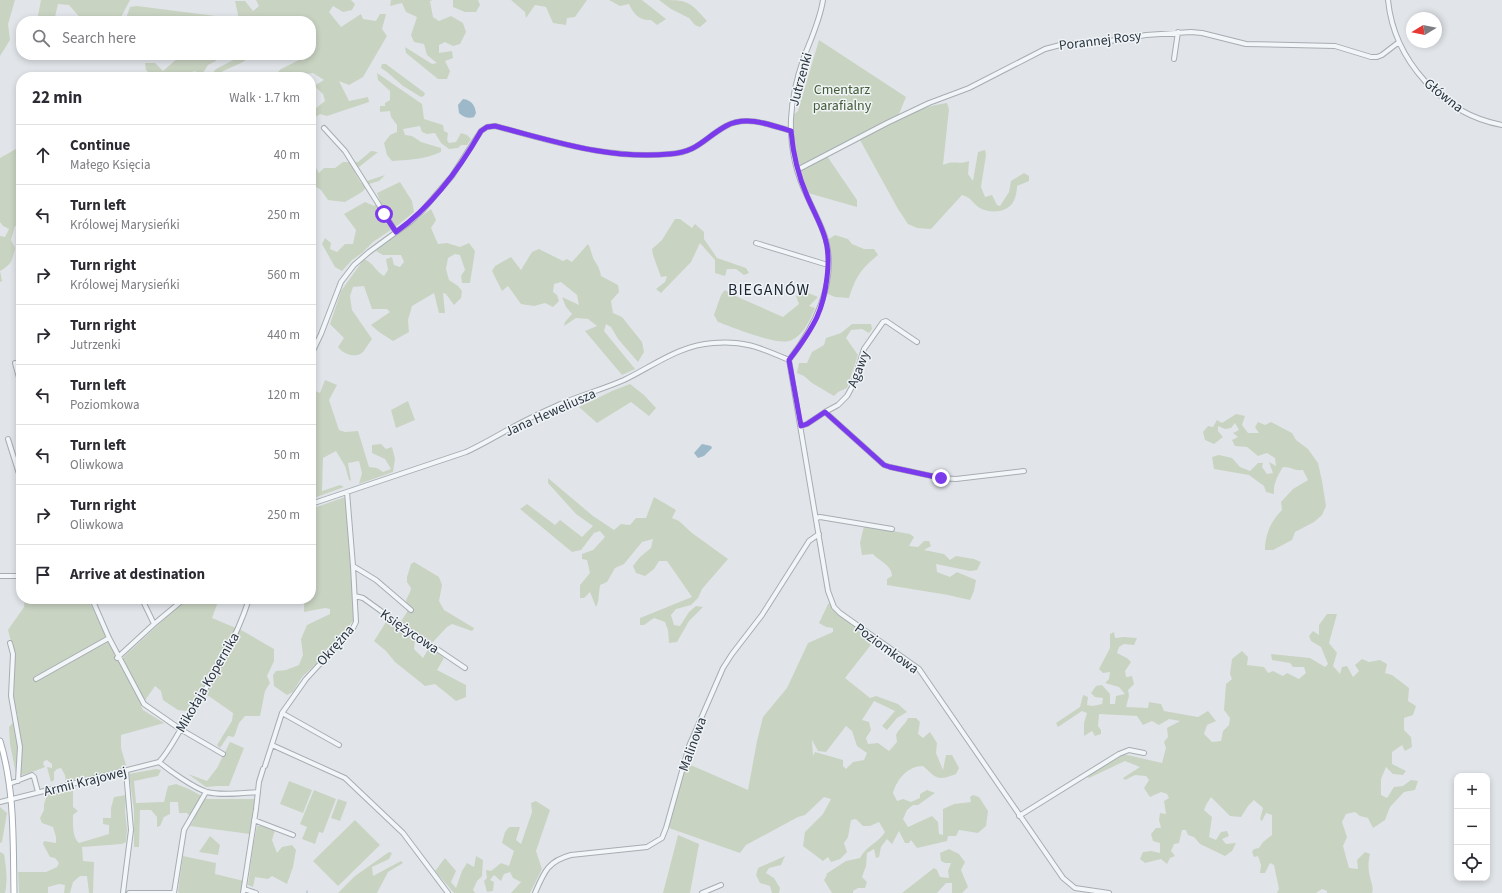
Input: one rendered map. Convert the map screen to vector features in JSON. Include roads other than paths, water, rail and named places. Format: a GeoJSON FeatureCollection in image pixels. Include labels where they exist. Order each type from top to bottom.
{"type":"FeatureCollection","features":[{"type":"Feature","properties":{"kind":"main road"},"geometry":{"type":"LineString","coordinates":[[0,741],[6,761],[11,800],[14,893]]}},
{"type":"Feature","properties":{"kind":"street","name":"Jutrzenki"},"geometry":{"type":"LineString","coordinates":[[789,360],[805,338],[818,316],[824,294],[828,265],[825,239],[806,196],[797,170],[791,131],[791,112],[794,91],[799,71],[817,24],[823,0]]}},
{"type":"Feature","properties":{"kind":"street","name":"Główna"},"geometry":{"type":"LineString","coordinates":[[1388,0],[1393,26],[1399,42],[1418,73],[1433,90],[1474,117],[1502,125]]}},
{"type":"Feature","properties":{"kind":"street"},"geometry":{"type":"LineString","coordinates":[[1174,59],[1178,32]]}},
{"type":"Feature","properties":{"kind":"street","name":"Porannej Rosy"},"geometry":{"type":"LineString","coordinates":[[797,170],[929,103],[969,88],[1045,49],[1064,44],[1104,42],[1146,34],[1178,32],[1202,33],[1246,44],[1335,46],[1371,57],[1377,57],[1399,42]]}},
{"type":"Feature","properties":{"kind":"street"},"geometry":{"type":"LineString","coordinates":[[316,344],[341,282],[354,265],[368,252],[422,211],[445,185],[481,131],[487,127],[495,126],[581,149],[635,155],[687,152],[704,143],[726,126],[736,122],[745,121],[761,123],[791,131]]}},
{"type":"Feature","properties":{"kind":"street"},"geometry":{"type":"LineString","coordinates":[[324,128],[345,151],[396,232]]}},
{"type":"Feature","properties":{"kind":"street"},"geometry":{"type":"LineString","coordinates":[[756,243],[828,265]]}},
{"type":"Feature","properties":{"kind":"street","name":"Agawy"},"geometry":{"type":"LineString","coordinates":[[801,426],[807,424],[838,405],[847,396],[852,386],[864,349],[883,322],[886,321],[917,342]]}},
{"type":"Feature","properties":{"kind":"street","name":"Jana Heweliusza"},"geometry":{"type":"LineString","coordinates":[[316,502],[466,452],[510,428],[556,406],[622,380],[689,347],[713,343],[753,345],[789,360]]}},
{"type":"Feature","properties":{"kind":"street","name":"Poziomkowa"},"geometry":{"type":"LineString","coordinates":[[789,360],[828,591],[834,607],[852,622],[919,669],[1063,878],[1069,884],[1081,890],[1109,893]]}},
{"type":"Feature","properties":{"kind":"street"},"geometry":{"type":"LineString","coordinates":[[825,412],[884,465],[890,467],[941,478],[956,479],[1024,471]]}},
{"type":"Feature","properties":{"kind":"street"},"geometry":{"type":"LineString","coordinates":[[8,439],[16,464]]}},
{"type":"Feature","properties":{"kind":"street","name":"Okrężna"},"geometry":{"type":"LineString","coordinates":[[244,891],[259,782],[282,712],[306,679],[353,628],[356,622],[347,492]]}},
{"type":"Feature","properties":{"kind":"street"},"geometry":{"type":"LineString","coordinates":[[816,518],[892,529]]}},
{"type":"Feature","properties":{"kind":"street","name":"Malinowa"},"geometry":{"type":"LineString","coordinates":[[536,893],[547,869],[555,860],[571,855],[647,847],[662,838],[689,746],[723,668],[762,615],[809,541],[819,534]]}},
{"type":"Feature","properties":{"kind":"street"},"geometry":{"type":"LineString","coordinates":[[353,566],[376,580],[411,610]]}},
{"type":"Feature","properties":{"kind":"street"},"geometry":{"type":"LineString","coordinates":[[0,571],[1,576],[16,576]]}},
{"type":"Feature","properties":{"kind":"street","name":"Księżycowa"},"geometry":{"type":"LineString","coordinates":[[355,596],[363,598],[465,668]]}},
{"type":"Feature","properties":{"kind":"street"},"geometry":{"type":"LineString","coordinates":[[94,604],[118,657],[144,704],[180,729],[222,754]]}},
{"type":"Feature","properties":{"kind":"street"},"geometry":{"type":"LineString","coordinates":[[144,604],[154,624]]}},
{"type":"Feature","properties":{"kind":"street"},"geometry":{"type":"LineString","coordinates":[[118,657],[178,604]]}},
{"type":"Feature","properties":{"kind":"street","name":"Mikołaja Kopernika"},"geometry":{"type":"LineString","coordinates":[[159,762],[225,656],[248,604]]}},
{"type":"Feature","properties":{"kind":"street"},"geometry":{"type":"LineString","coordinates":[[36,679],[109,638]]}},
{"type":"Feature","properties":{"kind":"street"},"geometry":{"type":"LineString","coordinates":[[10,644],[13,658],[11,696],[20,747],[18,781]]}},
{"type":"Feature","properties":{"kind":"street"},"geometry":{"type":"LineString","coordinates":[[282,712],[339,745]]}},
{"type":"Feature","properties":{"kind":"street"},"geometry":{"type":"LineString","coordinates":[[272,745],[345,778],[403,833],[448,893]]}},
{"type":"Feature","properties":{"kind":"street"},"geometry":{"type":"LineString","coordinates":[[1020,816],[1119,754],[1129,750],[1144,753]]}},
{"type":"Feature","properties":{"kind":"street"},"geometry":{"type":"LineString","coordinates":[[159,762],[206,792],[217,794],[258,792]]}},
{"type":"Feature","properties":{"kind":"street","name":"Armii Krajowej"},"geometry":{"type":"LineString","coordinates":[[0,802],[159,762]]}},
{"type":"Feature","properties":{"kind":"street"},"geometry":{"type":"LineString","coordinates":[[123,893],[131,830],[126,771]]}},
{"type":"Feature","properties":{"kind":"street"},"geometry":{"type":"LineString","coordinates":[[9,784],[32,775],[34,777],[38,792]]}},
{"type":"Feature","properties":{"kind":"street"},"geometry":{"type":"LineString","coordinates":[[129,893],[173,893],[184,830],[206,792]]}},
{"type":"Feature","properties":{"kind":"street"},"geometry":{"type":"LineString","coordinates":[[254,820],[293,835]]}},
{"type":"Feature","properties":{"kind":"street"},"geometry":{"type":"LineString","coordinates":[[702,893],[721,885]]}},
{"type":"Feature","properties":{"kind":"street"},"geometry":{"type":"LineString","coordinates":[[244,891],[256,893]]}},
{"type":"Feature","properties":{"kind":"water"},"geometry":{"type":"Polygon","coordinates":[[[463,99],[471,102],[474,106],[476,113],[474,117],[470,118],[462,116],[459,113],[458,105],[463,99]]]}},
{"type":"Feature","properties":{"kind":"water"},"geometry":{"type":"Polygon","coordinates":[[[702,444],[711,446],[712,448],[704,456],[698,458],[694,453],[702,444]]]}},
{"type":"Feature","properties":{"kind":"district","name":"BIEGANÓW"},"geometry":{"type":"Point","coordinates":[769,289]}},
{"type":"Feature","properties":{"kind":"park label","name":"Cmentarz parafialny"},"geometry":{"type":"Point","coordinates":[842,98]}}]}
